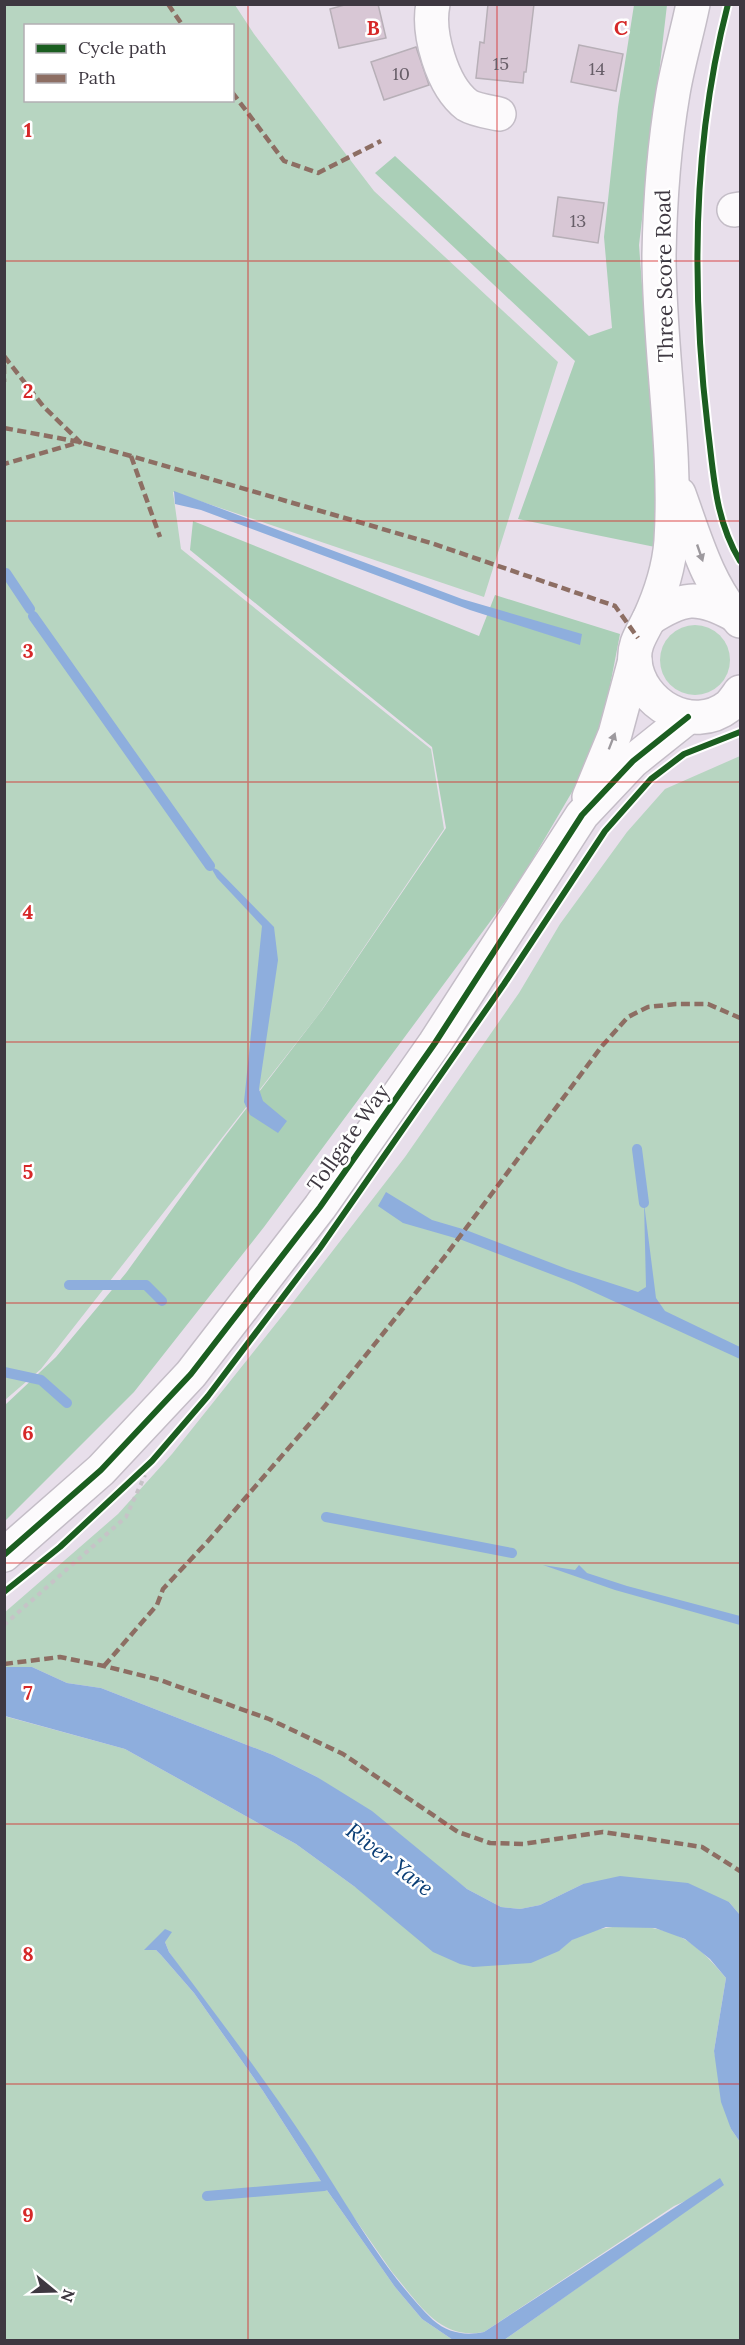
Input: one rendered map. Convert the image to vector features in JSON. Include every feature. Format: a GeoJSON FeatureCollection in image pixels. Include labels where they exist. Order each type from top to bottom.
{"type":"FeatureCollection","features":[{"type":"Feature","properties":{"kind":"street"},"geometry":{"type":"LineString","coordinates":[[433,4],[431,15],[435,49],[450,86],[468,106],[499,114]]}},
{"type":"Feature","properties":{"kind":"street","name":"Three Score Road"},"geometry":{"type":"LineString","coordinates":[[635,660],[638,638],[649,619],[663,582],[671,544],[674,478],[659,256],[662,181],[673,92],[693,4]]}},
{"type":"Feature","properties":{"kind":"street","name":"Three Score Road"},"geometry":{"type":"LineString","coordinates":[[674,478],[705,566],[737,618]]}},
{"type":"Feature","properties":{"kind":"street","name":"Three Score Road"},"geometry":{"type":"LineString","coordinates":[[649,619],[671,604],[688,601],[712,603],[737,618]]}},
{"type":"Feature","properties":{"kind":"street"},"geometry":{"type":"LineString","coordinates":[[635,660],[639,681],[651,699],[668,711],[688,717],[711,715],[737,700]]}},
{"type":"Feature","properties":{"kind":"street","name":"Tollgate Way"},"geometry":{"type":"LineString","coordinates":[[582,815],[615,734],[635,660]]}},
{"type":"Feature","properties":{"kind":"street","name":"Tollgate Way"},"geometry":{"type":"LineString","coordinates":[[4,1555],[101,1470],[191,1374],[320,1207],[435,1043],[582,815],[633,761],[688,717]]}},
{"type":"Feature","properties":{"kind":"path"},"geometry":{"type":"LineString","coordinates":[[4,1625],[126,1516],[147,1470]]}},
{"type":"Feature","properties":{"kind":"green space"},"geometry":{"type":"Polygon","coordinates":[[[5,5],[235,5],[254,34],[374,191],[558,362],[484,597],[173,492],[181,549],[431,749],[444,829],[319,1014],[41,1369],[5,1400],[5,5]]]}},
{"type":"Feature","properties":{"kind":"green space"},"geometry":{"type":"Polygon","coordinates":[[[634,5],[667,5],[639,245],[658,499],[655,547],[518,519],[575,361],[375,173],[395,156],[589,336],[612,328],[604,237],[618,107],[634,5]]]}},
{"type":"Feature","properties":{"kind":"green space"},"geometry":{"type":"Polygon","coordinates":[[[193,521],[479,636],[495,595],[620,634],[604,717],[582,775],[518,884],[264,1227],[134,1392],[5,1521],[5,1405],[56,1357],[126,1273],[223,1139],[322,1010],[446,828],[432,747],[190,550],[193,521]]]}},
{"type":"Feature","properties":{"kind":"green space"},"geometry":{"type":"Polygon","coordinates":[[[695,625],[708,628],[720,635],[727,647],[730,660],[727,673],[720,685],[708,692],[695,695],[682,692],[670,685],[663,673],[660,660],[663,647],[670,635],[682,628],[695,625]]]}},
{"type":"Feature","properties":{"kind":"green space"},"geometry":{"type":"Polygon","coordinates":[[[740,756],[740,1915],[729,1902],[583,1884],[540,1905],[520,1909],[501,1907],[467,1889],[317,1777],[273,1755],[101,1688],[67,1683],[32,1667],[5,1667],[4,1613],[118,1514],[172,1454],[405,1157],[519,993],[560,924],[627,832],[665,789],[740,756]]]}},
{"type":"Feature","properties":{"kind":"green space"},"geometry":{"type":"Polygon","coordinates":[[[4,1716],[125,1749],[296,1844],[355,1887],[558,1951],[573,1939],[586,1933],[630,1926],[659,1929],[686,1940],[697,1948],[726,1978],[714,2051],[731,2129],[740,2142],[740,2340],[504,2340],[724,2184],[674,2206],[484,2332],[454,2331],[442,2325],[421,2307],[392,2272],[169,1952],[165,1942],[165,1930],[145,1950],[156,1950],[194,1993],[395,2287],[422,2319],[453,2340],[5,2340],[4,1716]]]}},
{"type":"Feature","properties":{"kind":"water"},"geometry":{"type":"Polygon","coordinates":[[[174,491],[462,599],[582,634],[580,645],[470,610],[201,510],[175,504],[174,491]]]}},
{"type":"Feature","properties":{"kind":"water"},"geometry":{"type":"Polygon","coordinates":[[[210,866],[218,870],[274,927],[278,960],[259,1089],[263,1101],[287,1121],[278,1133],[250,1115],[244,1102],[262,926],[217,878],[210,866]]]}},
{"type":"Feature","properties":{"kind":"water"},"geometry":{"type":"Polygon","coordinates":[[[386,1192],[432,1220],[638,1292],[646,1287],[644,1203],[656,1298],[665,1311],[740,1347],[740,1359],[574,1283],[462,1240],[403,1223],[378,1206],[386,1192]]]}},
{"type":"Feature","properties":{"kind":"water"},"geometry":{"type":"Polygon","coordinates":[[[543,1565],[575,1570],[579,1565],[587,1573],[627,1586],[740,1616],[740,1625],[615,1590],[543,1565]]]}},
{"type":"Feature","properties":{"kind":"water","name":"River Yare"},"geometry":{"type":"Polygon","coordinates":[[[4,1667],[32,1667],[67,1683],[101,1688],[273,1755],[317,1777],[372,1811],[467,1889],[501,1907],[520,1909],[540,1905],[583,1884],[620,1876],[688,1883],[729,1902],[740,1915],[740,2142],[731,2129],[721,2102],[714,2051],[726,1978],[710,1959],[685,1939],[655,1928],[606,1927],[572,1940],[559,1951],[531,1963],[473,1967],[460,1964],[433,1952],[355,1887],[296,1844],[125,1749],[5,1716],[4,1667]]]}},
{"type":"Feature","properties":{"kind":"water"},"geometry":{"type":"Polygon","coordinates":[[[165,1929],[172,1932],[165,1942],[169,1952],[287,2113],[380,2256],[415,2301],[433,2320],[451,2331],[470,2334],[484,2332],[720,2178],[724,2185],[504,2340],[453,2340],[422,2319],[395,2287],[194,1993],[156,1950],[144,1950],[165,1929]]]}},
{"type":"Feature","properties":{"kind":"building"},"geometry":{"type":"Polygon","coordinates":[[[348,4],[378,4],[386,38],[339,48],[330,9],[348,4]]]}},
{"type":"Feature","properties":{"kind":"building"},"geometry":{"type":"Polygon","coordinates":[[[488,4],[534,4],[523,83],[476,78],[480,42],[484,43],[488,4]]]}},
{"type":"Feature","properties":{"kind":"building"},"geometry":{"type":"Polygon","coordinates":[[[579,45],[623,54],[616,91],[571,82],[579,45]]]}},
{"type":"Feature","properties":{"kind":"building"},"geometry":{"type":"Polygon","coordinates":[[[416,47],[429,85],[384,100],[371,62],[416,47]]]}},
{"type":"Feature","properties":{"kind":"building"},"geometry":{"type":"Polygon","coordinates":[[[558,197],[604,203],[598,243],[553,236],[558,197]]]}},
{"type":"Feature","properties":{"kind":"waterway"},"geometry":{"type":"LineString","coordinates":[[4,573],[30,609]]}},
{"type":"Feature","properties":{"kind":"waterway"},"geometry":{"type":"LineString","coordinates":[[33,616],[210,866]]}},
{"type":"Feature","properties":{"kind":"waterway"},"geometry":{"type":"LineString","coordinates":[[637,1149],[644,1203]]}},
{"type":"Feature","properties":{"kind":"waterway"},"geometry":{"type":"LineString","coordinates":[[69,1285],[146,1285],[162,1301]]}},
{"type":"Feature","properties":{"kind":"waterway"},"geometry":{"type":"LineString","coordinates":[[4,1372],[41,1380],[67,1403]]}},
{"type":"Feature","properties":{"kind":"waterway"},"geometry":{"type":"LineString","coordinates":[[326,1517],[512,1553]]}},
{"type":"Feature","properties":{"kind":"waterway"},"geometry":{"type":"LineString","coordinates":[[207,2196],[324,2186]]}},
{"type":"Feature","properties":{"kind":"marked path"},"geometry":{"type":"LineString","coordinates":[[168,4],[182,24]]}},
{"type":"Feature","properties":{"kind":"marked path"},"geometry":{"type":"LineString","coordinates":[[234,95],[284,161],[318,173],[381,141]]}},
{"type":"Feature","properties":{"kind":"marked path"},"geometry":{"type":"LineString","coordinates":[[4,356],[43,406],[80,442],[4,464]]}},
{"type":"Feature","properties":{"kind":"marked path"},"geometry":{"type":"LineString","coordinates":[[4,365],[4,382]]}},
{"type":"Feature","properties":{"kind":"marked path"},"geometry":{"type":"LineString","coordinates":[[4,428],[80,442],[431,543],[615,606],[638,638]]}},
{"type":"Feature","properties":{"kind":"marked path"},"geometry":{"type":"LineString","coordinates":[[131,456],[160,537]]}},
{"type":"Feature","properties":{"kind":"marked path"},"geometry":{"type":"LineString","coordinates":[[104,1666],[157,1605],[163,1589],[208,1541],[325,1406],[446,1255],[602,1046],[628,1017],[648,1007],[708,1004],[740,1018]]}},
{"type":"Feature","properties":{"kind":"marked path"},"geometry":{"type":"LineString","coordinates":[[4,1664],[60,1657],[104,1666],[160,1680],[269,1719],[343,1754],[458,1832],[490,1843],[523,1844],[603,1832],[702,1847],[740,1871]]}},
{"type":"Feature","properties":{"kind":"cycle path"},"geometry":{"type":"LineString","coordinates":[[728,4],[707,109],[701,162],[697,269],[703,377],[714,481],[725,529],[740,561]]}},
{"type":"Feature","properties":{"kind":"cycle path"},"geometry":{"type":"LineString","coordinates":[[4,1555],[101,1470],[191,1374],[320,1207],[435,1043],[582,815],[633,761],[688,717]]}},
{"type":"Feature","properties":{"kind":"cycle path"},"geometry":{"type":"LineString","coordinates":[[4,1592],[60,1547],[152,1461],[208,1396],[320,1248],[504,984],[605,831],[651,779],[684,754],[740,732]]}}]}
